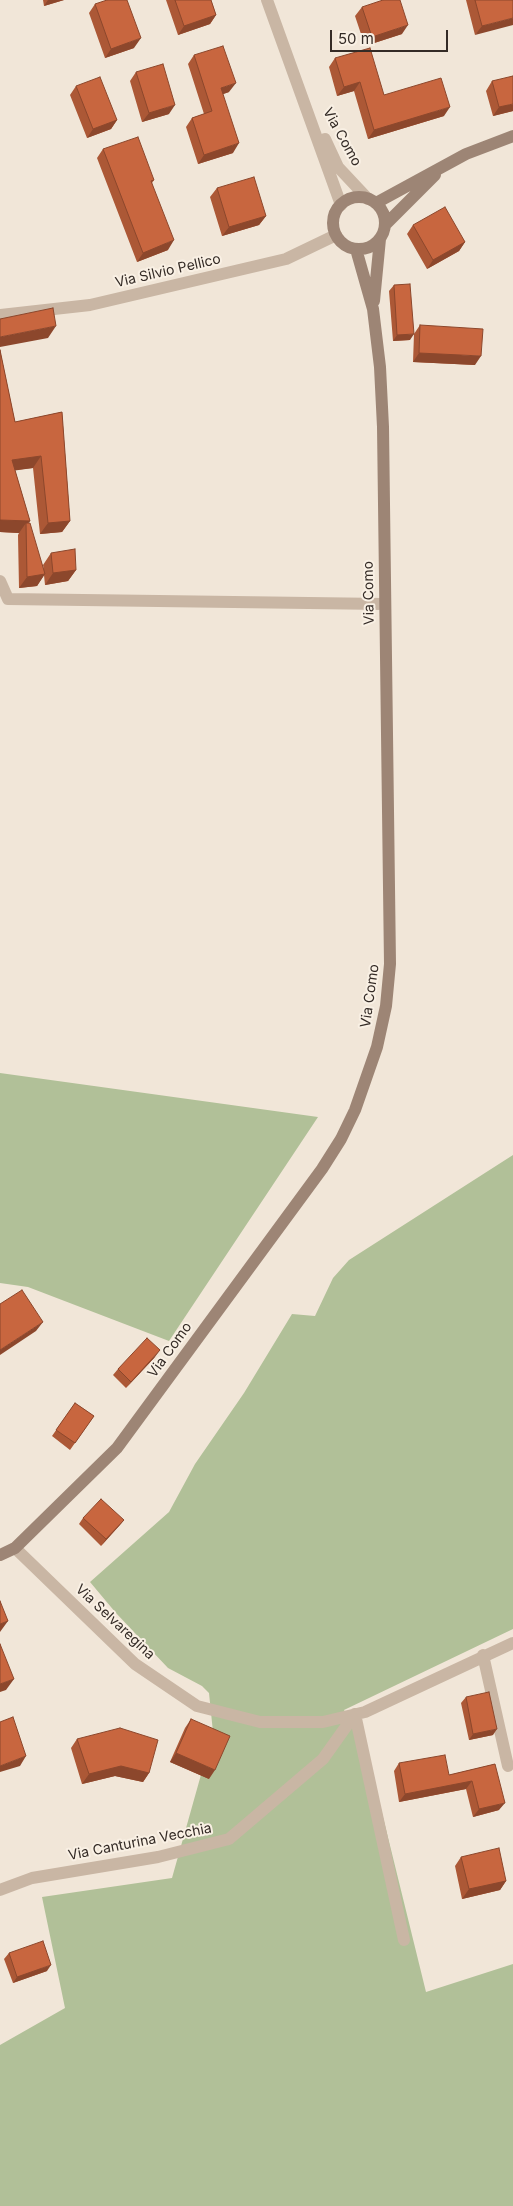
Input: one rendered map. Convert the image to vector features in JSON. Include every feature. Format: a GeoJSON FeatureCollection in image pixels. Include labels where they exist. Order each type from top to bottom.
{"type":"FeatureCollection","features":[{"type":"Feature","properties":{"kind":"main road"},"geometry":{"type":"LineString","coordinates":[[446,164],[386,225],[380,239],[369,248],[356,249],[345,245],[336,235],[333,224],[335,213],[341,205],[355,198],[372,201],[446,164],[466,154],[513,136]]}},
{"type":"Feature","properties":{"kind":"main road"},"geometry":{"type":"LineString","coordinates":[[372,201],[383,213],[386,225]]}},
{"type":"Feature","properties":{"kind":"main road","name":"Via Como"},"geometry":{"type":"LineString","coordinates":[[373,309],[380,239]]}},
{"type":"Feature","properties":{"kind":"main road","name":"Via Como"},"geometry":{"type":"LineString","coordinates":[[0,1555],[15,1548],[117,1448],[322,1169],[341,1138],[365,1086],[377,1047],[386,1006],[390,964],[383,417],[380,367],[373,309],[356,249]]}},
{"type":"Feature","properties":{"kind":"street","name":"Via Como"},"geometry":{"type":"LineString","coordinates":[[267,0],[341,205]]}},
{"type":"Feature","properties":{"kind":"street","name":"Via Como"},"geometry":{"type":"LineString","coordinates":[[298,84],[338,166],[372,201]]}},
{"type":"Feature","properties":{"kind":"street","name":"Via Silvio Pellico"},"geometry":{"type":"LineString","coordinates":[[0,315],[90,305],[277,261],[304,252],[336,235]]}},
{"type":"Feature","properties":{"kind":"street"},"geometry":{"type":"LineString","coordinates":[[0,581],[8,600],[384,604]]}},
{"type":"Feature","properties":{"kind":"street","name":"Via Selvaregina"},"geometry":{"type":"LineString","coordinates":[[15,1548],[135,1664],[197,1706],[260,1722],[323,1722],[365,1712],[483,1655],[513,1643]]}},
{"type":"Feature","properties":{"kind":"street"},"geometry":{"type":"LineString","coordinates":[[483,1655],[508,1766]]}},
{"type":"Feature","properties":{"kind":"street"},"geometry":{"type":"LineString","coordinates":[[355,1714],[404,1940]]}},
{"type":"Feature","properties":{"kind":"street","name":"Via Canturina Vecchia"},"geometry":{"type":"LineString","coordinates":[[0,1890],[32,1878],[158,1857],[229,1839],[323,1759],[355,1714]]}},
{"type":"Feature","properties":{"kind":"green space"},"geometry":{"type":"Polygon","coordinates":[[[0,1073],[318,1117],[169,1341],[28,1287],[0,1283],[0,1073]]]}},
{"type":"Feature","properties":{"kind":"green space"},"geometry":{"type":"Polygon","coordinates":[[[513,1155],[513,1629],[344,1710],[368,1756],[426,1992],[513,1964],[513,2206],[0,2206],[0,2045],[65,2008],[42,1897],[172,1878],[213,1732],[209,1693],[202,1686],[168,1668],[116,1613],[90,1582],[169,1512],[195,1464],[244,1393],[292,1314],[315,1316],[333,1278],[349,1260],[513,1155]]]}},
{"type":"Feature","properties":{"kind":"building"},"geometry":{"type":"Polygon","coordinates":[[[107,0],[127,0],[141,38],[111,49],[95,4],[107,0]]]}},
{"type":"Feature","properties":{"kind":"building"},"geometry":{"type":"Polygon","coordinates":[[[175,0],[211,0],[216,15],[184,26],[175,0]]]}},
{"type":"Feature","properties":{"kind":"building"},"geometry":{"type":"Polygon","coordinates":[[[383,0],[400,0],[408,25],[372,37],[362,7],[383,0]]]}},
{"type":"Feature","properties":{"kind":"building"},"geometry":{"type":"Polygon","coordinates":[[[475,0],[513,0],[513,18],[482,26],[475,0]]]}},
{"type":"Feature","properties":{"kind":"building"},"geometry":{"type":"Polygon","coordinates":[[[223,46],[236,83],[221,88],[239,143],[204,155],[192,118],[212,111],[194,55],[223,46]]]}},
{"type":"Feature","properties":{"kind":"building"},"geometry":{"type":"Polygon","coordinates":[[[370,48],[384,95],[441,78],[450,107],[374,130],[360,82],[344,87],[335,58],[370,48]]]}},
{"type":"Feature","properties":{"kind":"building"},"geometry":{"type":"Polygon","coordinates":[[[163,64],[175,105],[149,113],[136,72],[163,64]]]}},
{"type":"Feature","properties":{"kind":"building"},"geometry":{"type":"Polygon","coordinates":[[[513,76],[513,104],[499,107],[492,81],[513,76]]]}},
{"type":"Feature","properties":{"kind":"building"},"geometry":{"type":"Polygon","coordinates":[[[100,77],[117,120],[93,129],[76,86],[100,77]]]}},
{"type":"Feature","properties":{"kind":"building"},"geometry":{"type":"Polygon","coordinates":[[[138,137],[154,180],[151,181],[174,240],[143,253],[103,149],[138,137]]]}},
{"type":"Feature","properties":{"kind":"building"},"geometry":{"type":"Polygon","coordinates":[[[254,177],[266,216],[229,227],[217,188],[254,177]]]}},
{"type":"Feature","properties":{"kind":"building"},"geometry":{"type":"Polygon","coordinates":[[[445,207],[465,242],[433,260],[413,225],[445,207]]]}},
{"type":"Feature","properties":{"kind":"building"},"geometry":{"type":"Polygon","coordinates":[[[410,284],[414,334],[397,335],[394,285],[410,284]]]}},
{"type":"Feature","properties":{"kind":"building"},"geometry":{"type":"Polygon","coordinates":[[[53,308],[56,326],[0,337],[0,319],[53,308]]]}},
{"type":"Feature","properties":{"kind":"building"},"geometry":{"type":"Polygon","coordinates":[[[420,325],[483,329],[481,356],[419,353],[420,325]]]}},
{"type":"Feature","properties":{"kind":"building"},"geometry":{"type":"Polygon","coordinates":[[[0,350],[15,422],[62,412],[70,521],[48,523],[41,456],[12,460],[30,521],[0,520],[0,350]]]}},
{"type":"Feature","properties":{"kind":"building"},"geometry":{"type":"Polygon","coordinates":[[[26,523],[30,523],[45,574],[27,577],[26,523]]]}},
{"type":"Feature","properties":{"kind":"building"},"geometry":{"type":"Polygon","coordinates":[[[75,549],[76,570],[53,573],[51,553],[75,549]]]}},
{"type":"Feature","properties":{"kind":"building"},"geometry":{"type":"Polygon","coordinates":[[[22,1290],[43,1322],[0,1350],[0,1304],[22,1290]]]}},
{"type":"Feature","properties":{"kind":"building"},"geometry":{"type":"Polygon","coordinates":[[[147,1338],[160,1350],[131,1382],[118,1369],[147,1338]]]}},
{"type":"Feature","properties":{"kind":"building"},"geometry":{"type":"Polygon","coordinates":[[[75,1403],[94,1416],[75,1443],[56,1430],[75,1403]]]}},
{"type":"Feature","properties":{"kind":"building"},"geometry":{"type":"Polygon","coordinates":[[[101,1499],[124,1520],[106,1539],[83,1518],[101,1499]]]}},
{"type":"Feature","properties":{"kind":"building"},"geometry":{"type":"Polygon","coordinates":[[[0,1601],[8,1621],[0,1624],[0,1601]]]}},
{"type":"Feature","properties":{"kind":"building"},"geometry":{"type":"Polygon","coordinates":[[[0,1644],[14,1679],[0,1684],[0,1644]]]}},
{"type":"Feature","properties":{"kind":"building"},"geometry":{"type":"Polygon","coordinates":[[[489,1692],[497,1729],[473,1734],[466,1697],[489,1692]]]}},
{"type":"Feature","properties":{"kind":"building"},"geometry":{"type":"Polygon","coordinates":[[[13,1717],[26,1756],[0,1766],[0,1722],[13,1717]]]}},
{"type":"Feature","properties":{"kind":"building"},"geometry":{"type":"Polygon","coordinates":[[[191,1719],[230,1736],[215,1770],[176,1753],[191,1719]]]}},
{"type":"Feature","properties":{"kind":"building"},"geometry":{"type":"Polygon","coordinates":[[[120,1728],[158,1740],[149,1773],[121,1766],[89,1774],[77,1739],[120,1728]]]}},
{"type":"Feature","properties":{"kind":"building"},"geometry":{"type":"Polygon","coordinates":[[[445,1755],[449,1775],[495,1764],[505,1803],[479,1809],[472,1781],[405,1794],[399,1763],[445,1755]]]}},
{"type":"Feature","properties":{"kind":"building"},"geometry":{"type":"Polygon","coordinates":[[[499,1848],[506,1881],[469,1889],[461,1857],[499,1848]]]}},
{"type":"Feature","properties":{"kind":"building"},"geometry":{"type":"Polygon","coordinates":[[[43,1941],[51,1965],[17,1977],[9,1953],[43,1941]]]}}]}
